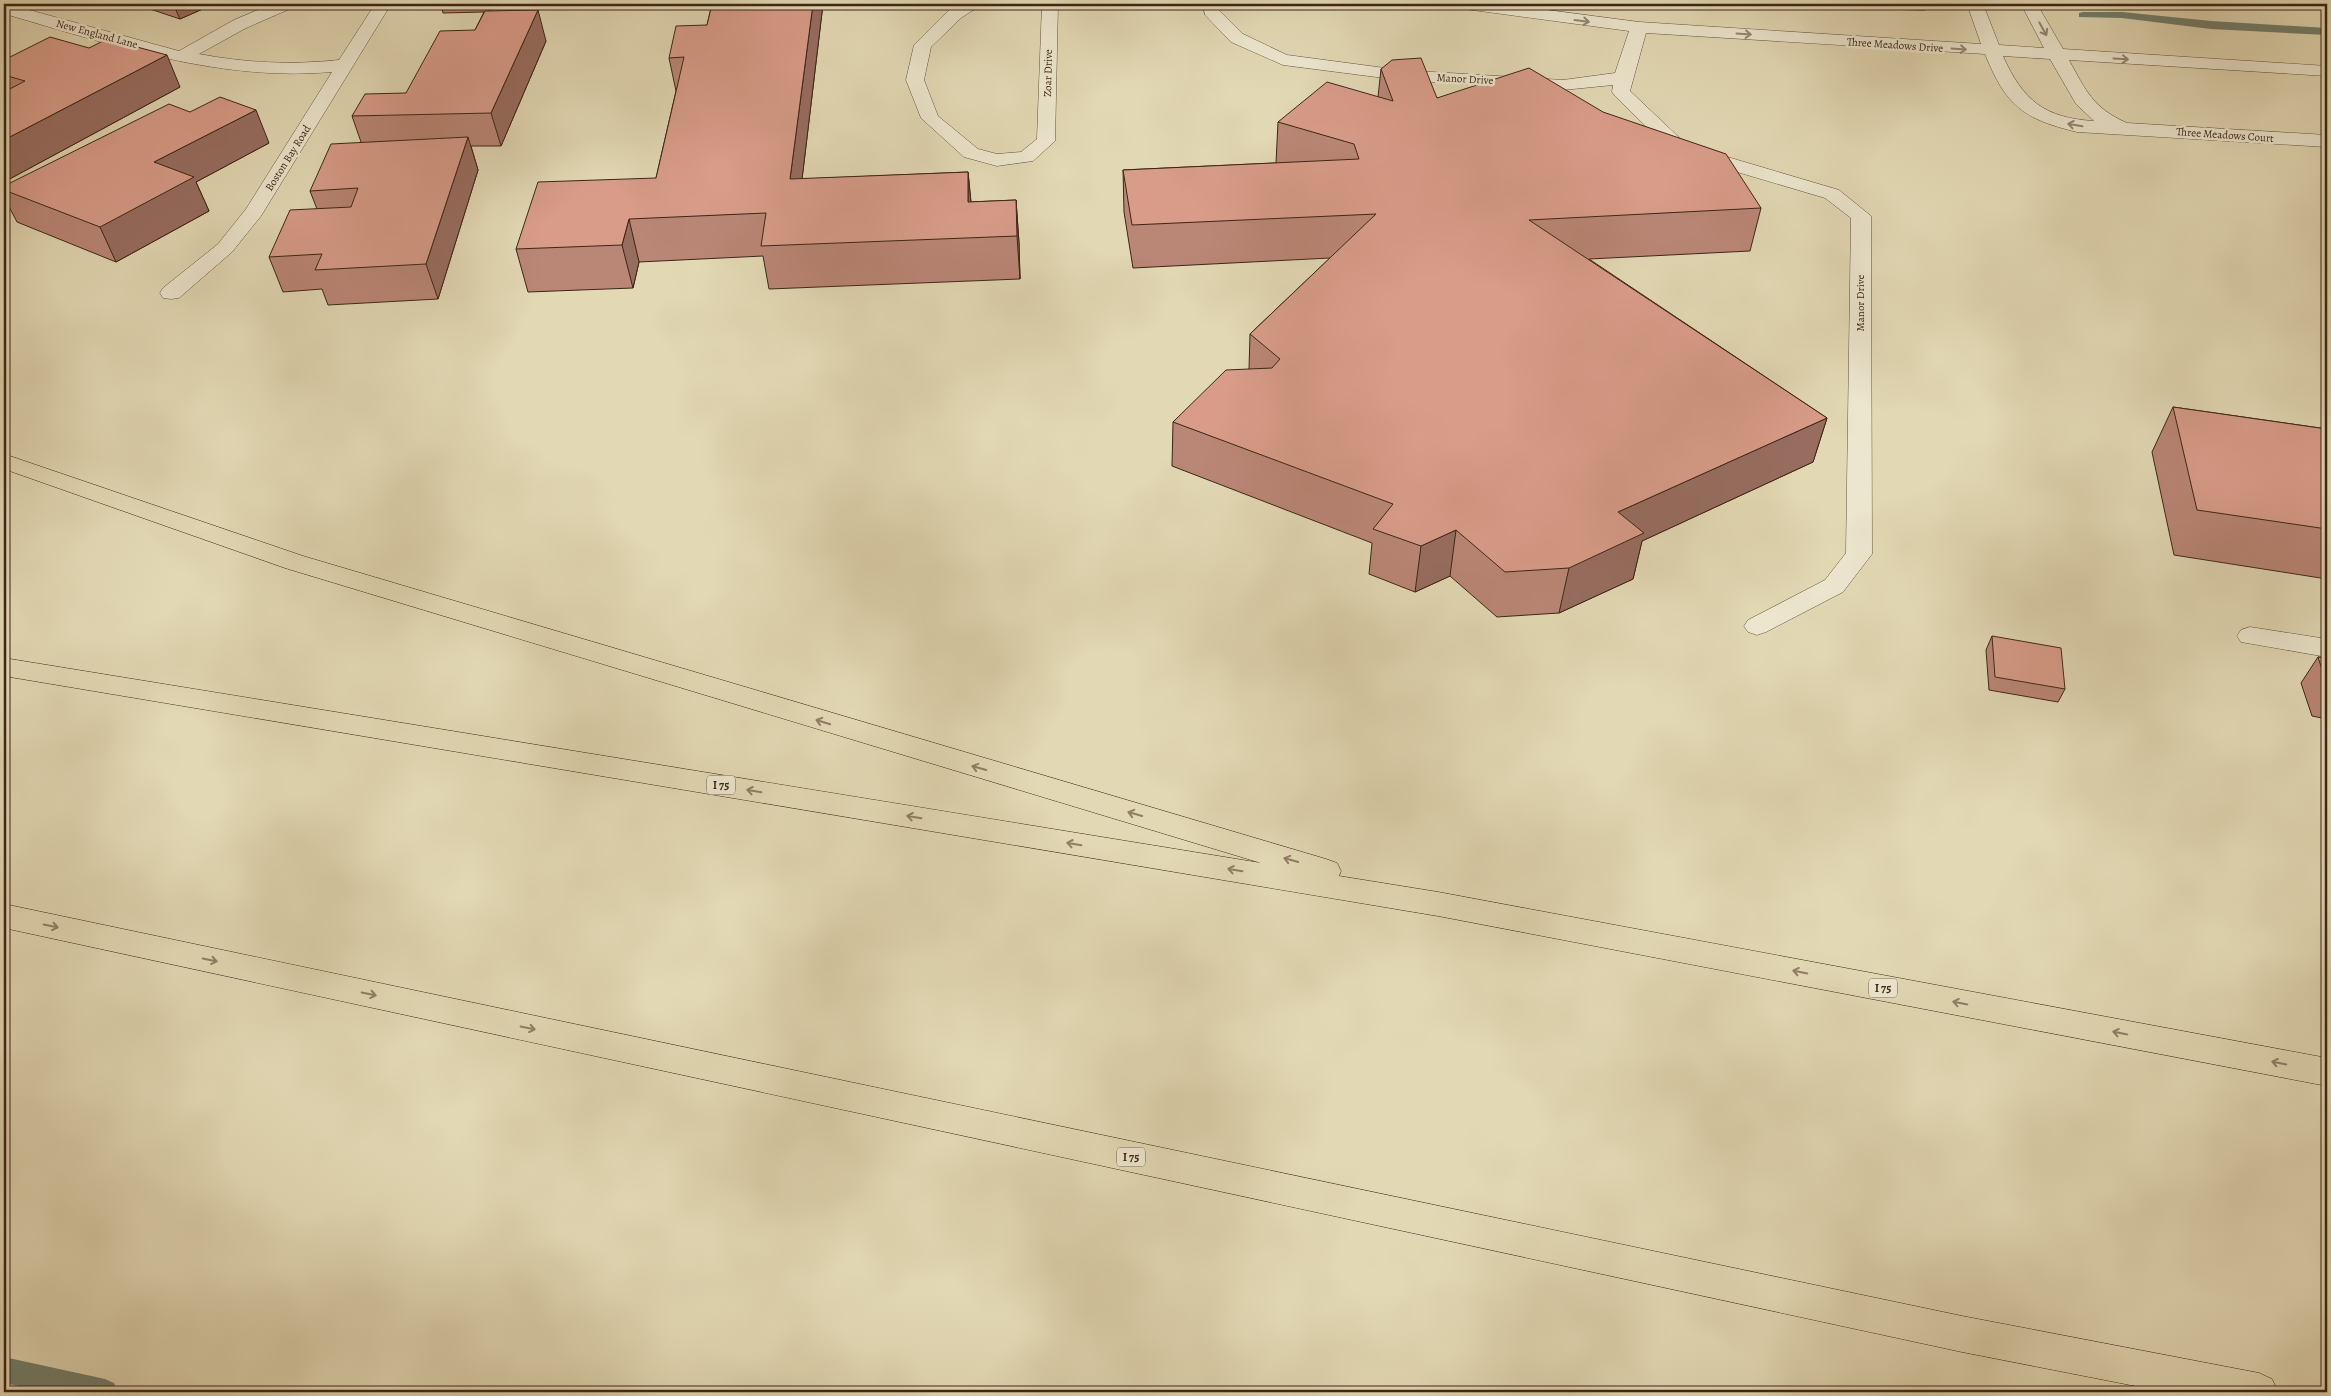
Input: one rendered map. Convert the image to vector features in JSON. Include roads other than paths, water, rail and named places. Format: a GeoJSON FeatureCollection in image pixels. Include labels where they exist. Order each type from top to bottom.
{"type":"FeatureCollection","features":[{"type":"Feature","properties":{"kind":"highway"},"geometry":{"type":"LineString","coordinates":[[4,461],[294,562],[1438,904]]}},
{"type":"Feature","properties":{"kind":"highway","name":"I 75"},"geometry":{"type":"LineString","coordinates":[[4,667],[1438,904],[2327,1072]]}},
{"type":"Feature","properties":{"kind":"highway","name":"I 75"},"geometry":{"type":"LineString","coordinates":[[4,916],[1952,1332],[2259,1392]]}},
{"type":"Feature","properties":{"kind":"street"},"geometry":{"type":"LineString","coordinates":[[183,56],[240,24],[286,4]]}},
{"type":"Feature","properties":{"kind":"street","name":"Boston Bay Road"},"geometry":{"type":"LineString","coordinates":[[171,293],[226,248],[254,212],[383,4]]}},
{"type":"Feature","properties":{"kind":"street","name":"Zoar Drive"},"geometry":{"type":"LineString","coordinates":[[974,4],[955,14],[923,45],[915,80],[930,118],[971,152],[997,160],[1026,157],[1046,141],[1050,4]]}},
{"type":"Feature","properties":{"kind":"street","name":"Manor Drive"},"geometry":{"type":"LineString","coordinates":[[1211,4],[1211,11],[1237,38],[1283,60],[1400,75],[1563,85],[1623,78],[1621,92],[1680,149],[1790,180],[1832,194],[1861,216],[1859,554],[1834,586],[1758,626]]}},
{"type":"Feature","properties":{"kind":"street","name":"Three Meadows Drive"},"geometry":{"type":"LineString","coordinates":[[1465,4],[1639,28],[2327,72]]}},
{"type":"Feature","properties":{"kind":"street","name":"Three Meadows Court"},"geometry":{"type":"LineString","coordinates":[[1975,4],[1992,51],[2015,94],[2025,106],[2039,115],[2077,126],[2327,141]]}},
{"type":"Feature","properties":{"kind":"street","name":"Three Meadows Court"},"geometry":{"type":"LineString","coordinates":[[2029,4],[2082,100],[2090,110],[2123,128]]}},
{"type":"Feature","properties":{"kind":"street","name":"New England Lane"},"geometry":{"type":"LineString","coordinates":[[13,9],[87,32],[183,56],[268,68],[306,69],[346,65]]}},
{"type":"Feature","properties":{"kind":"street"},"geometry":{"type":"LineString","coordinates":[[1623,78],[1639,28]]}},
{"type":"Feature","properties":{"kind":"street"},"geometry":{"type":"LineString","coordinates":[[62,45],[87,32]]}},
{"type":"Feature","properties":{"kind":"street"},"geometry":{"type":"LineString","coordinates":[[2250,636],[2327,648]]}},
{"type":"Feature","properties":{"kind":"waterway"},"geometry":{"type":"LineString","coordinates":[[1831,4],[1924,8]]}},
{"type":"Feature","properties":{"kind":"waterway"},"geometry":{"type":"LineString","coordinates":[[2083,15],[2122,15],[2211,25],[2327,32]]}},
{"type":"Feature","properties":{"kind":"waterway"},"geometry":{"type":"LineString","coordinates":[[4,1370],[105,1392]]}}]}
